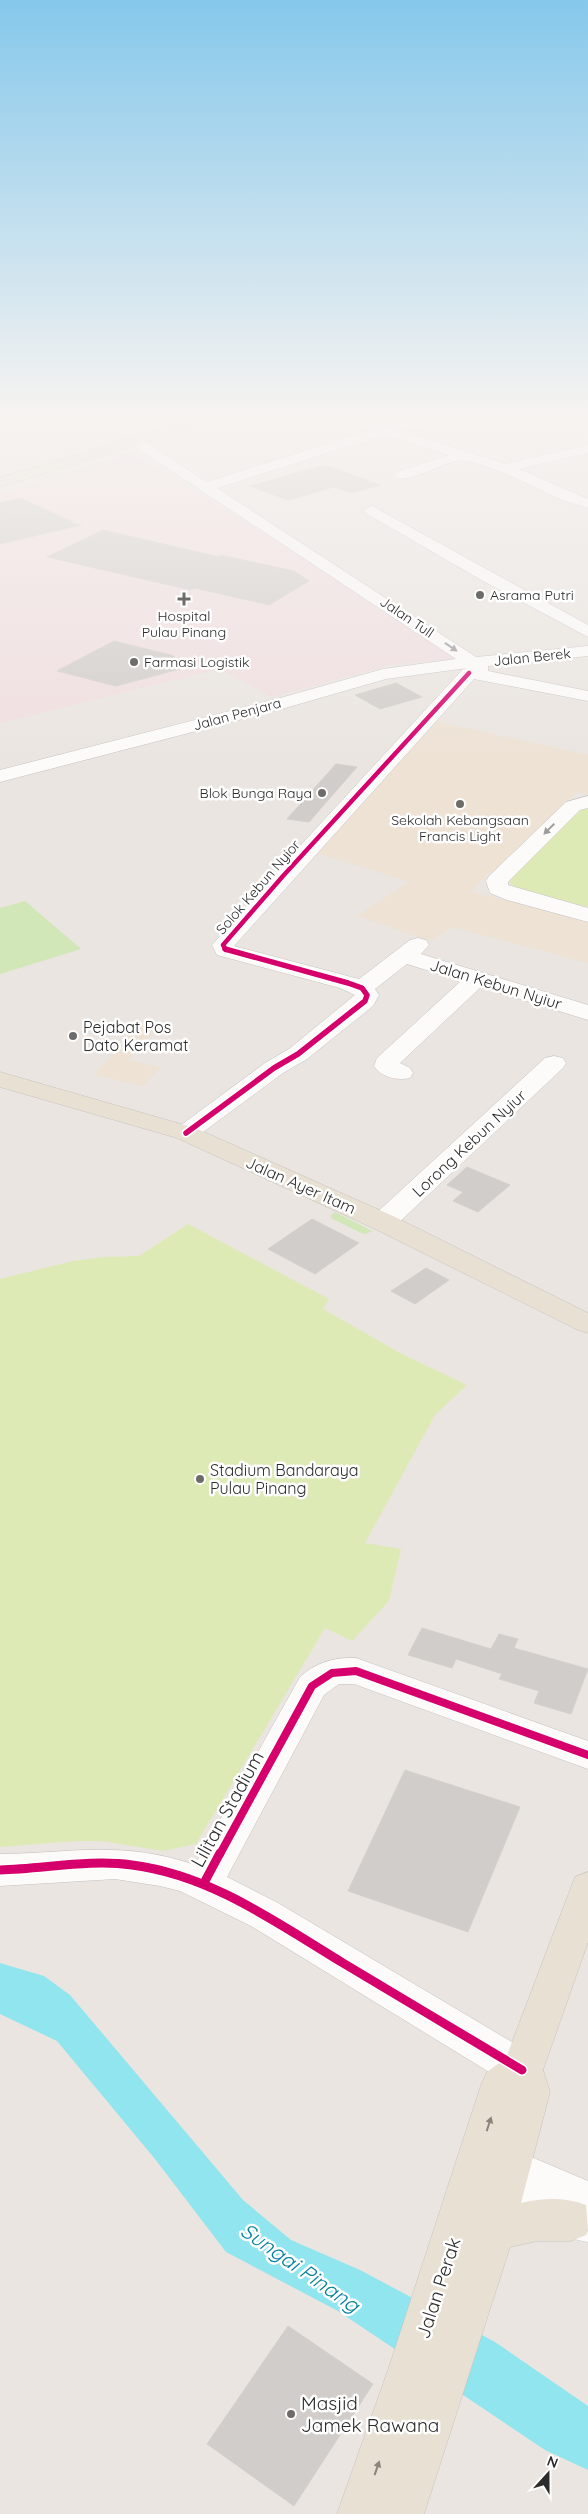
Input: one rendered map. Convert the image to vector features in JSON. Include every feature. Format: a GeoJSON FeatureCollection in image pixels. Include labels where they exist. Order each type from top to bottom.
{"type":"FeatureCollection","features":[{"type":"Feature","properties":{"kind":"main road","name":"Jalan Ayer Itam"},"geometry":{"type":"LineString","coordinates":[[0,1066],[106,1093],[194,1127],[588,1305]]}},
{"type":"Feature","properties":{"kind":"main road","name":"Jalan Ayer Itam"},"geometry":{"type":"LineString","coordinates":[[0,1079],[194,1127]]}},
{"type":"Feature","properties":{"kind":"main road","name":"Jalan Ayer Itam"},"geometry":{"type":"LineString","coordinates":[[389,1216],[588,1324]]}},
{"type":"Feature","properties":{"kind":"main road"},"geometry":{"type":"LineString","coordinates":[[528,2053],[588,1888]]}},
{"type":"Feature","properties":{"kind":"main road","name":"Jalan Perak"},"geometry":{"type":"LineString","coordinates":[[400,2514],[415,2464],[425,2384],[488,2196],[529,2092],[528,2053]]}},
{"type":"Feature","properties":{"kind":"main road"},"geometry":{"type":"LineString","coordinates":[[488,2196],[538,2220],[582,2215]]}},
{"type":"Feature","properties":{"kind":"main road","name":"Jalan Perak"},"geometry":{"type":"LineString","coordinates":[[361,2514],[472,2293],[488,2196]]}},
{"type":"Feature","properties":{"kind":"main road"},"geometry":{"type":"LineString","coordinates":[[415,2464],[420,2514]]}},
{"type":"Feature","properties":{"kind":"street","name":"Jalan Tull"},"geometry":{"type":"LineString","coordinates":[[263,527],[467,667]]}},
{"type":"Feature","properties":{"kind":"street"},"geometry":{"type":"LineString","coordinates":[[399,527],[588,632]]}},
{"type":"Feature","properties":{"kind":"street","name":"Jalan Berek"},"geometry":{"type":"LineString","coordinates":[[467,667],[588,651]]}},
{"type":"Feature","properties":{"kind":"street"},"geometry":{"type":"LineString","coordinates":[[467,667],[496,677],[588,696]]}},
{"type":"Feature","properties":{"kind":"street","name":"Jalan Penjara"},"geometry":{"type":"LineString","coordinates":[[0,776],[279,704],[383,674],[467,667]]}},
{"type":"Feature","properties":{"kind":"street","name":"Solok Kebun Nyior"},"geometry":{"type":"LineString","coordinates":[[362,988],[225,950],[223,945],[467,667]]}},
{"type":"Feature","properties":{"kind":"street"},"geometry":{"type":"LineString","coordinates":[[588,802],[572,806],[497,881],[498,888],[515,895],[588,915]]}},
{"type":"Feature","properties":{"kind":"street"},"geometry":{"type":"LineString","coordinates":[[194,1127],[274,1068],[298,1054],[365,1001],[367,995],[362,988],[423,941]]}},
{"type":"Feature","properties":{"kind":"street","name":"Jalan Kebun Nyiur"},"geometry":{"type":"LineString","coordinates":[[404,956],[588,1013]]}},
{"type":"Feature","properties":{"kind":"street"},"geometry":{"type":"LineString","coordinates":[[401,1073],[386,1066],[386,1063],[478,978]]}},
{"type":"Feature","properties":{"kind":"street","name":"Lorong Kebun Nyiur"},"geometry":{"type":"LineString","coordinates":[[389,1216],[554,1063]]}},
{"type":"Feature","properties":{"kind":"street","name":"Lilitan Stadium"},"geometry":{"type":"LineString","coordinates":[[528,2053],[482,2046],[271,1919],[204,1883],[312,1686],[321,1677],[337,1670],[356,1671],[588,1755]]}},
{"type":"Feature","properties":{"kind":"street"},"geometry":{"type":"LineString","coordinates":[[0,1870],[72,1864],[132,1865],[165,1871],[204,1883]]}},
{"type":"Feature","properties":{"kind":"street"},"geometry":{"type":"LineString","coordinates":[[488,2196],[580,2199],[582,2215]]}},
{"type":"Feature","properties":{"kind":"shaded area","name":"Hospital Pulau Pinang"},"geometry":{"type":"Polygon","coordinates":[[[0,527],[255,527],[463,658],[389,665],[272,697],[220,669],[0,723],[0,527]]]}},
{"type":"Feature","properties":{"kind":"shaded area","name":"Sekolah Kebangsaan Francis Light"},"geometry":{"type":"Polygon","coordinates":[[[434,721],[588,755],[588,795],[577,792],[498,870],[488,873],[471,892],[588,920],[588,963],[453,927],[430,941],[357,916],[409,882],[311,851],[434,721]]]}},
{"type":"Feature","properties":{"kind":"shaded area"},"geometry":{"type":"Polygon","coordinates":[[[140,1024],[157,1028],[128,1060],[160,1067],[143,1086],[94,1075],[140,1024]]]}},
{"type":"Feature","properties":{"kind":"green space"},"geometry":{"type":"Polygon","coordinates":[[[588,806],[588,907],[515,888],[508,880],[577,809],[588,806]]]}},
{"type":"Feature","properties":{"kind":"green space"},"geometry":{"type":"Polygon","coordinates":[[[25,901],[81,949],[0,974],[0,908],[25,901]]]}},
{"type":"Feature","properties":{"kind":"green space"},"geometry":{"type":"Polygon","coordinates":[[[335,1212],[372,1231],[366,1234],[361,1233],[331,1218],[331,1215],[335,1212]]]}},
{"type":"Feature","properties":{"kind":"green space","name":"Stadium Bandaraya Pulau Pinang"},"geometry":{"type":"Polygon","coordinates":[[[188,1224],[329,1299],[323,1309],[402,1354],[467,1385],[435,1415],[365,1543],[401,1549],[389,1601],[352,1641],[325,1628],[196,1844],[163,1851],[102,1841],[0,1847],[0,1279],[73,1261],[104,1257],[139,1256],[188,1224]]]}},
{"type":"Feature","properties":{"kind":"water","name":"Sungai Pinang"},"geometry":{"type":"Polygon","coordinates":[[[0,1963],[44,1976],[70,1995],[243,2200],[291,2240],[360,2270],[495,2342],[588,2406],[588,2470],[545,2450],[338,2311],[226,2252],[155,2159],[57,2041],[0,2014],[0,1963]]]}},
{"type":"Feature","properties":{"kind":"building"},"geometry":{"type":"Polygon","coordinates":[[[0,527],[71,527],[0,544],[0,527]]]}},
{"type":"Feature","properties":{"kind":"building"},"geometry":{"type":"Polygon","coordinates":[[[103,530],[219,557],[220,555],[294,571],[309,581],[269,605],[194,588],[191,590],[47,557],[103,530]]]}},
{"type":"Feature","properties":{"kind":"building","name":"Farmasi Logistik"},"geometry":{"type":"Polygon","coordinates":[[[114,641],[171,655],[191,666],[116,686],[57,671],[114,641]]]}},
{"type":"Feature","properties":{"kind":"building"},"geometry":{"type":"Polygon","coordinates":[[[396,683],[422,697],[380,709],[355,695],[396,683]]]}},
{"type":"Feature","properties":{"kind":"building","name":"Blok Bunga Raya"},"geometry":{"type":"Polygon","coordinates":[[[336,764],[357,767],[309,822],[287,819],[336,764]]]}},
{"type":"Feature","properties":{"kind":"building"},"geometry":{"type":"Polygon","coordinates":[[[467,1167],[510,1185],[478,1212],[453,1201],[463,1192],[447,1185],[467,1167]]]}},
{"type":"Feature","properties":{"kind":"building"},"geometry":{"type":"Polygon","coordinates":[[[312,1219],[359,1243],[315,1274],[268,1249],[312,1219]]]}},
{"type":"Feature","properties":{"kind":"building"},"geometry":{"type":"Polygon","coordinates":[[[426,1268],[449,1280],[415,1304],[391,1291],[426,1268]]]}},
{"type":"Feature","properties":{"kind":"building"},"geometry":{"type":"Polygon","coordinates":[[[422,1628],[491,1649],[499,1634],[518,1639],[514,1648],[588,1669],[571,1714],[534,1703],[539,1691],[499,1679],[502,1674],[456,1659],[452,1668],[408,1655],[422,1628]]]}},
{"type":"Feature","properties":{"kind":"building"},"geometry":{"type":"Polygon","coordinates":[[[405,1770],[520,1807],[468,1932],[348,1891],[405,1770]]]}},
{"type":"Feature","properties":{"kind":"building","name":"Masjid Jamek Rawana"},"geometry":{"type":"Polygon","coordinates":[[[288,2326],[373,2384],[294,2506],[207,2444],[288,2326]]]}},
{"type":"Feature","properties":{"kind":"cycle path"},"geometry":{"type":"LineString","coordinates":[[186,1133],[274,1068],[298,1054],[365,1001],[367,995],[362,988],[225,950],[223,945],[283,876],[469,673]]}},
{"type":"Feature","properties":{"kind":"cycle path"},"geometry":{"type":"LineString","coordinates":[[204,1883],[312,1686],[332,1673],[356,1671],[588,1755]]}},
{"type":"Feature","properties":{"kind":"cycle path"},"geometry":{"type":"LineString","coordinates":[[0,1870],[82,1864],[115,1864],[160,1870],[188,1878],[239,1901],[264,1915],[522,2070]]}},
{"type":"Feature","properties":{"kind":"place","name":"Asrama Putri"},"geometry":{"type":"Point","coordinates":[480,595]}},
{"type":"Feature","properties":{"kind":"place","name":"Hospital Pulau Pinang"},"geometry":{"type":"Point","coordinates":[184,599]}},
{"type":"Feature","properties":{"kind":"place","name":"Farmasi Logistik"},"geometry":{"type":"Point","coordinates":[134,662]}},
{"type":"Feature","properties":{"kind":"place","name":"Blok Bunga Raya"},"geometry":{"type":"Point","coordinates":[322,793]}},
{"type":"Feature","properties":{"kind":"place","name":"Sekolah Kebangsaan Francis Light"},"geometry":{"type":"Point","coordinates":[460,804]}},
{"type":"Feature","properties":{"kind":"place","name":"Pejabat Pos Dato Keramat"},"geometry":{"type":"Point","coordinates":[73,1036]}},
{"type":"Feature","properties":{"kind":"place","name":"Stadium Bandaraya Pulau Pinang"},"geometry":{"type":"Point","coordinates":[200,1479]}},
{"type":"Feature","properties":{"kind":"place","name":"Masjid Jamek Rawana"},"geometry":{"type":"Point","coordinates":[291,2414]}}]}
